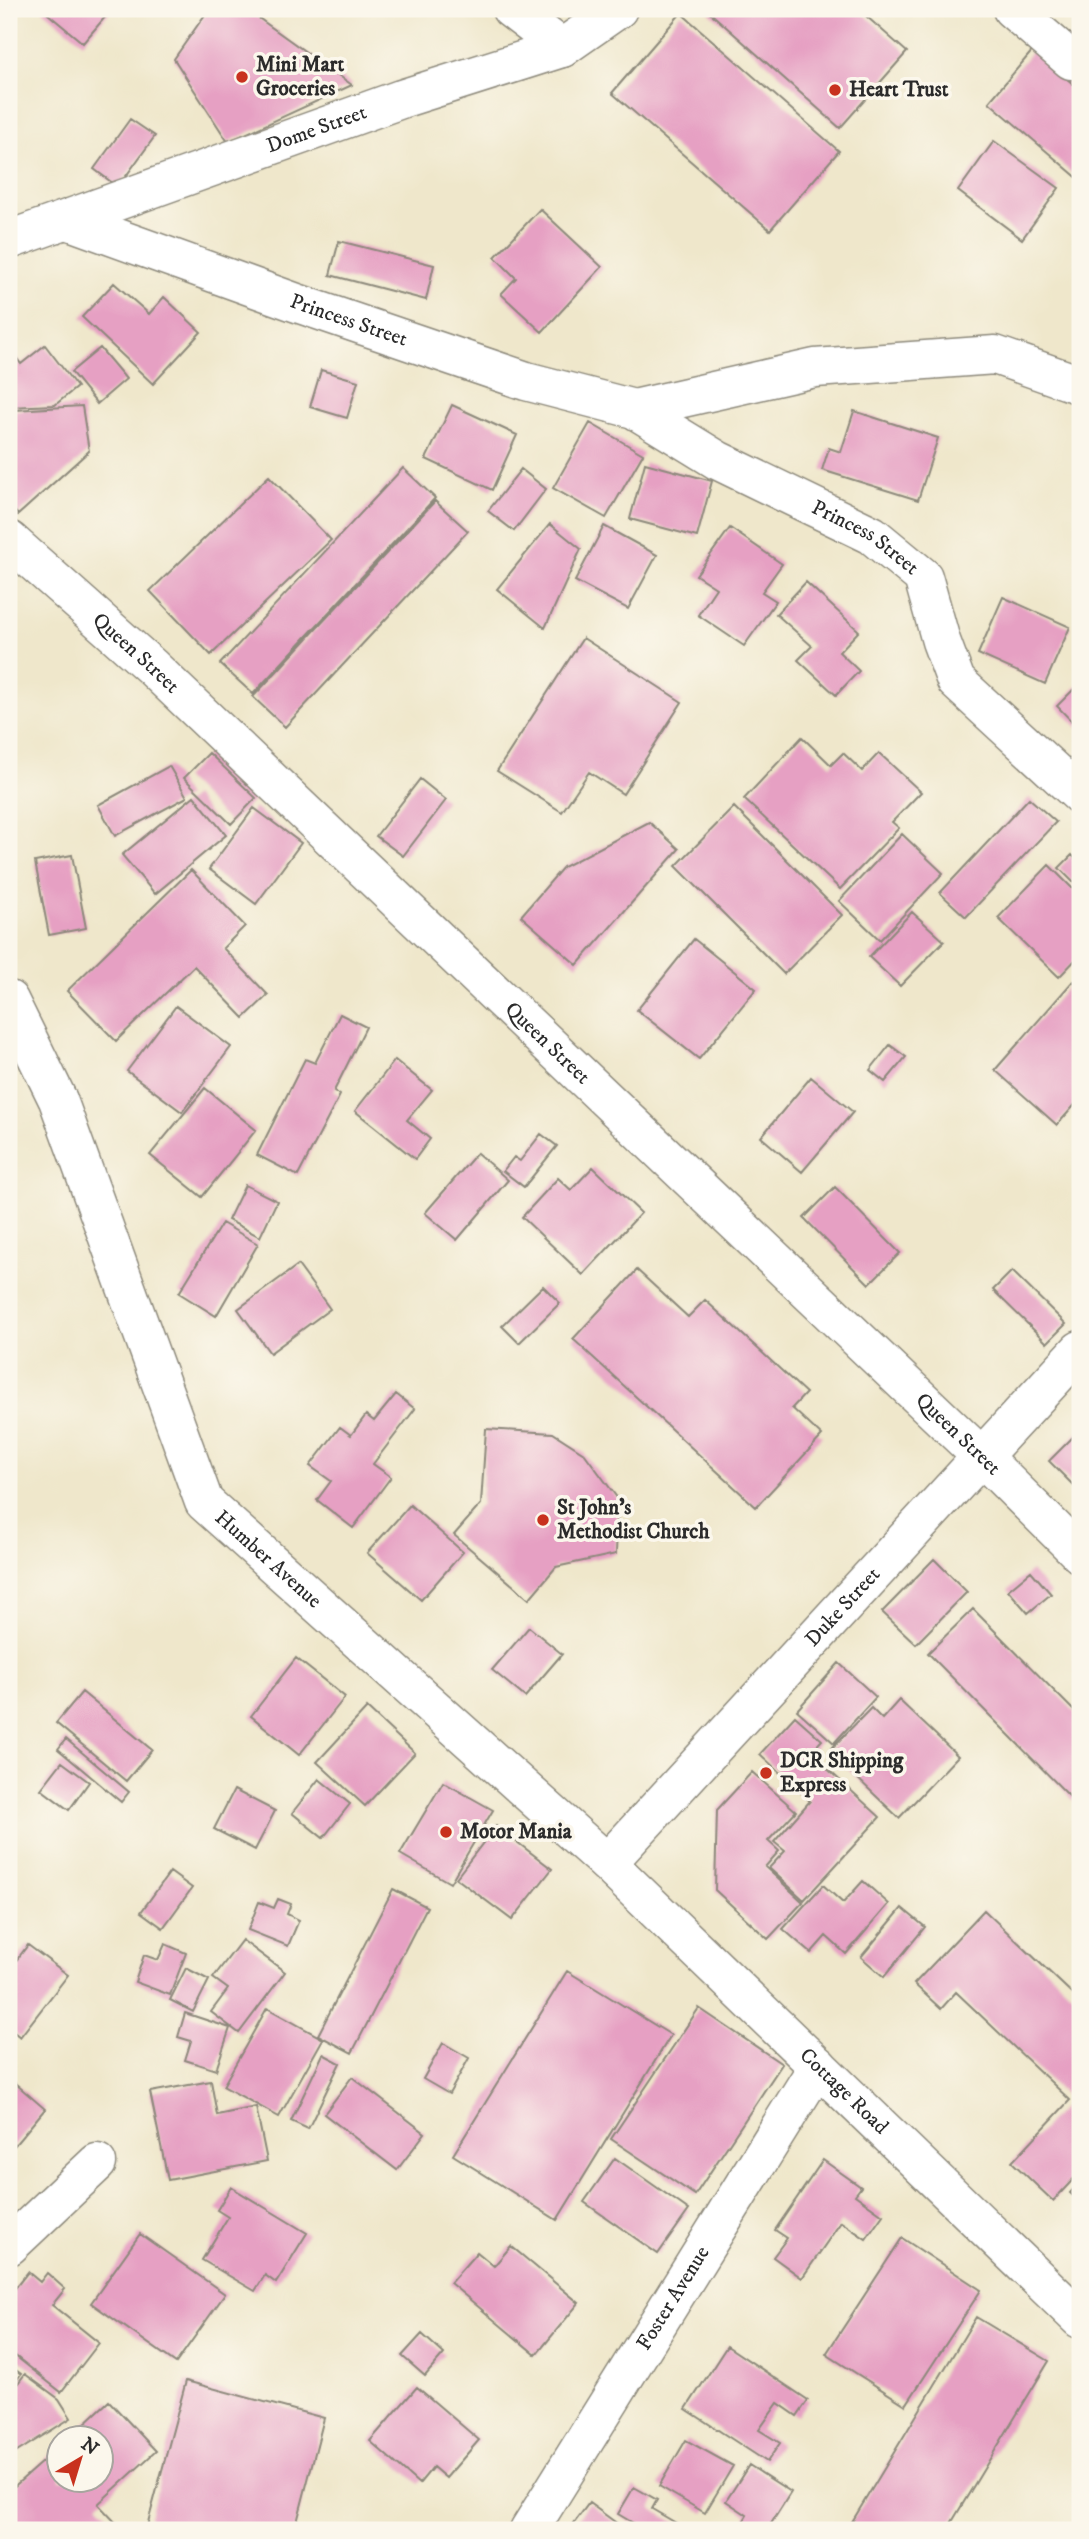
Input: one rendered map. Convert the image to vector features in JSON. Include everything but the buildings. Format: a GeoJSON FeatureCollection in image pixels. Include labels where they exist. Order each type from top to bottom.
{"type":"FeatureCollection","features":[{"type":"Feature","properties":{"kind":"street"},"geometry":{"type":"LineString","coordinates":[[511,9],[562,48]]}},
{"type":"Feature","properties":{"kind":"street","name":"Dome Street"},"geometry":{"type":"LineString","coordinates":[[9,240],[401,99],[562,48],[618,9]]}},
{"type":"Feature","properties":{"kind":"street"},"geometry":{"type":"LineString","coordinates":[[1012,9],[1071,60]]}},
{"type":"Feature","properties":{"kind":"street","name":"Princess Street"},"geometry":{"type":"LineString","coordinates":[[67,220],[513,377],[634,409],[717,460],[872,535],[923,576],[941,641],[956,681],[1080,795]]}},
{"type":"Feature","properties":{"kind":"street","name":"Princess Street"},"geometry":{"type":"LineString","coordinates":[[634,409],[815,368],[995,355],[1080,385]]}},
{"type":"Feature","properties":{"kind":"street","name":"Queen Street"},"geometry":{"type":"LineString","coordinates":[[9,540],[152,667],[982,1457],[1080,1554]]}},
{"type":"Feature","properties":{"kind":"street","name":"Humber Avenue"},"geometry":{"type":"LineString","coordinates":[[9,1000],[58,1100],[204,1502],[607,1864]]}},
{"type":"Feature","properties":{"kind":"street","name":"Duke Street"},"geometry":{"type":"LineString","coordinates":[[607,1864],[1080,1350]]}},
{"type":"Feature","properties":{"kind":"street","name":"Cottage Road"},"geometry":{"type":"LineString","coordinates":[[607,1864],[1080,2319]]}},
{"type":"Feature","properties":{"kind":"street","name":"Foster Avenue"},"geometry":{"type":"LineString","coordinates":[[529,2530],[818,2066]]}},
{"type":"Feature","properties":{"kind":"street"},"geometry":{"type":"LineString","coordinates":[[9,2246],[97,2163]]}},
{"type":"Feature","properties":{"kind":"place","name":"Mini Mart Groceries"},"geometry":{"type":"Point","coordinates":[242,77]}},
{"type":"Feature","properties":{"kind":"place","name":"Heart Trust"},"geometry":{"type":"Point","coordinates":[835,90]}},
{"type":"Feature","properties":{"kind":"place","name":"St John's Methodist Church"},"geometry":{"type":"Point","coordinates":[543,1520]}},
{"type":"Feature","properties":{"kind":"place","name":"DCR Shipping Express"},"geometry":{"type":"Point","coordinates":[766,1773]}},
{"type":"Feature","properties":{"kind":"place","name":"Motor Mania"},"geometry":{"type":"Point","coordinates":[446,1832]}}]}
